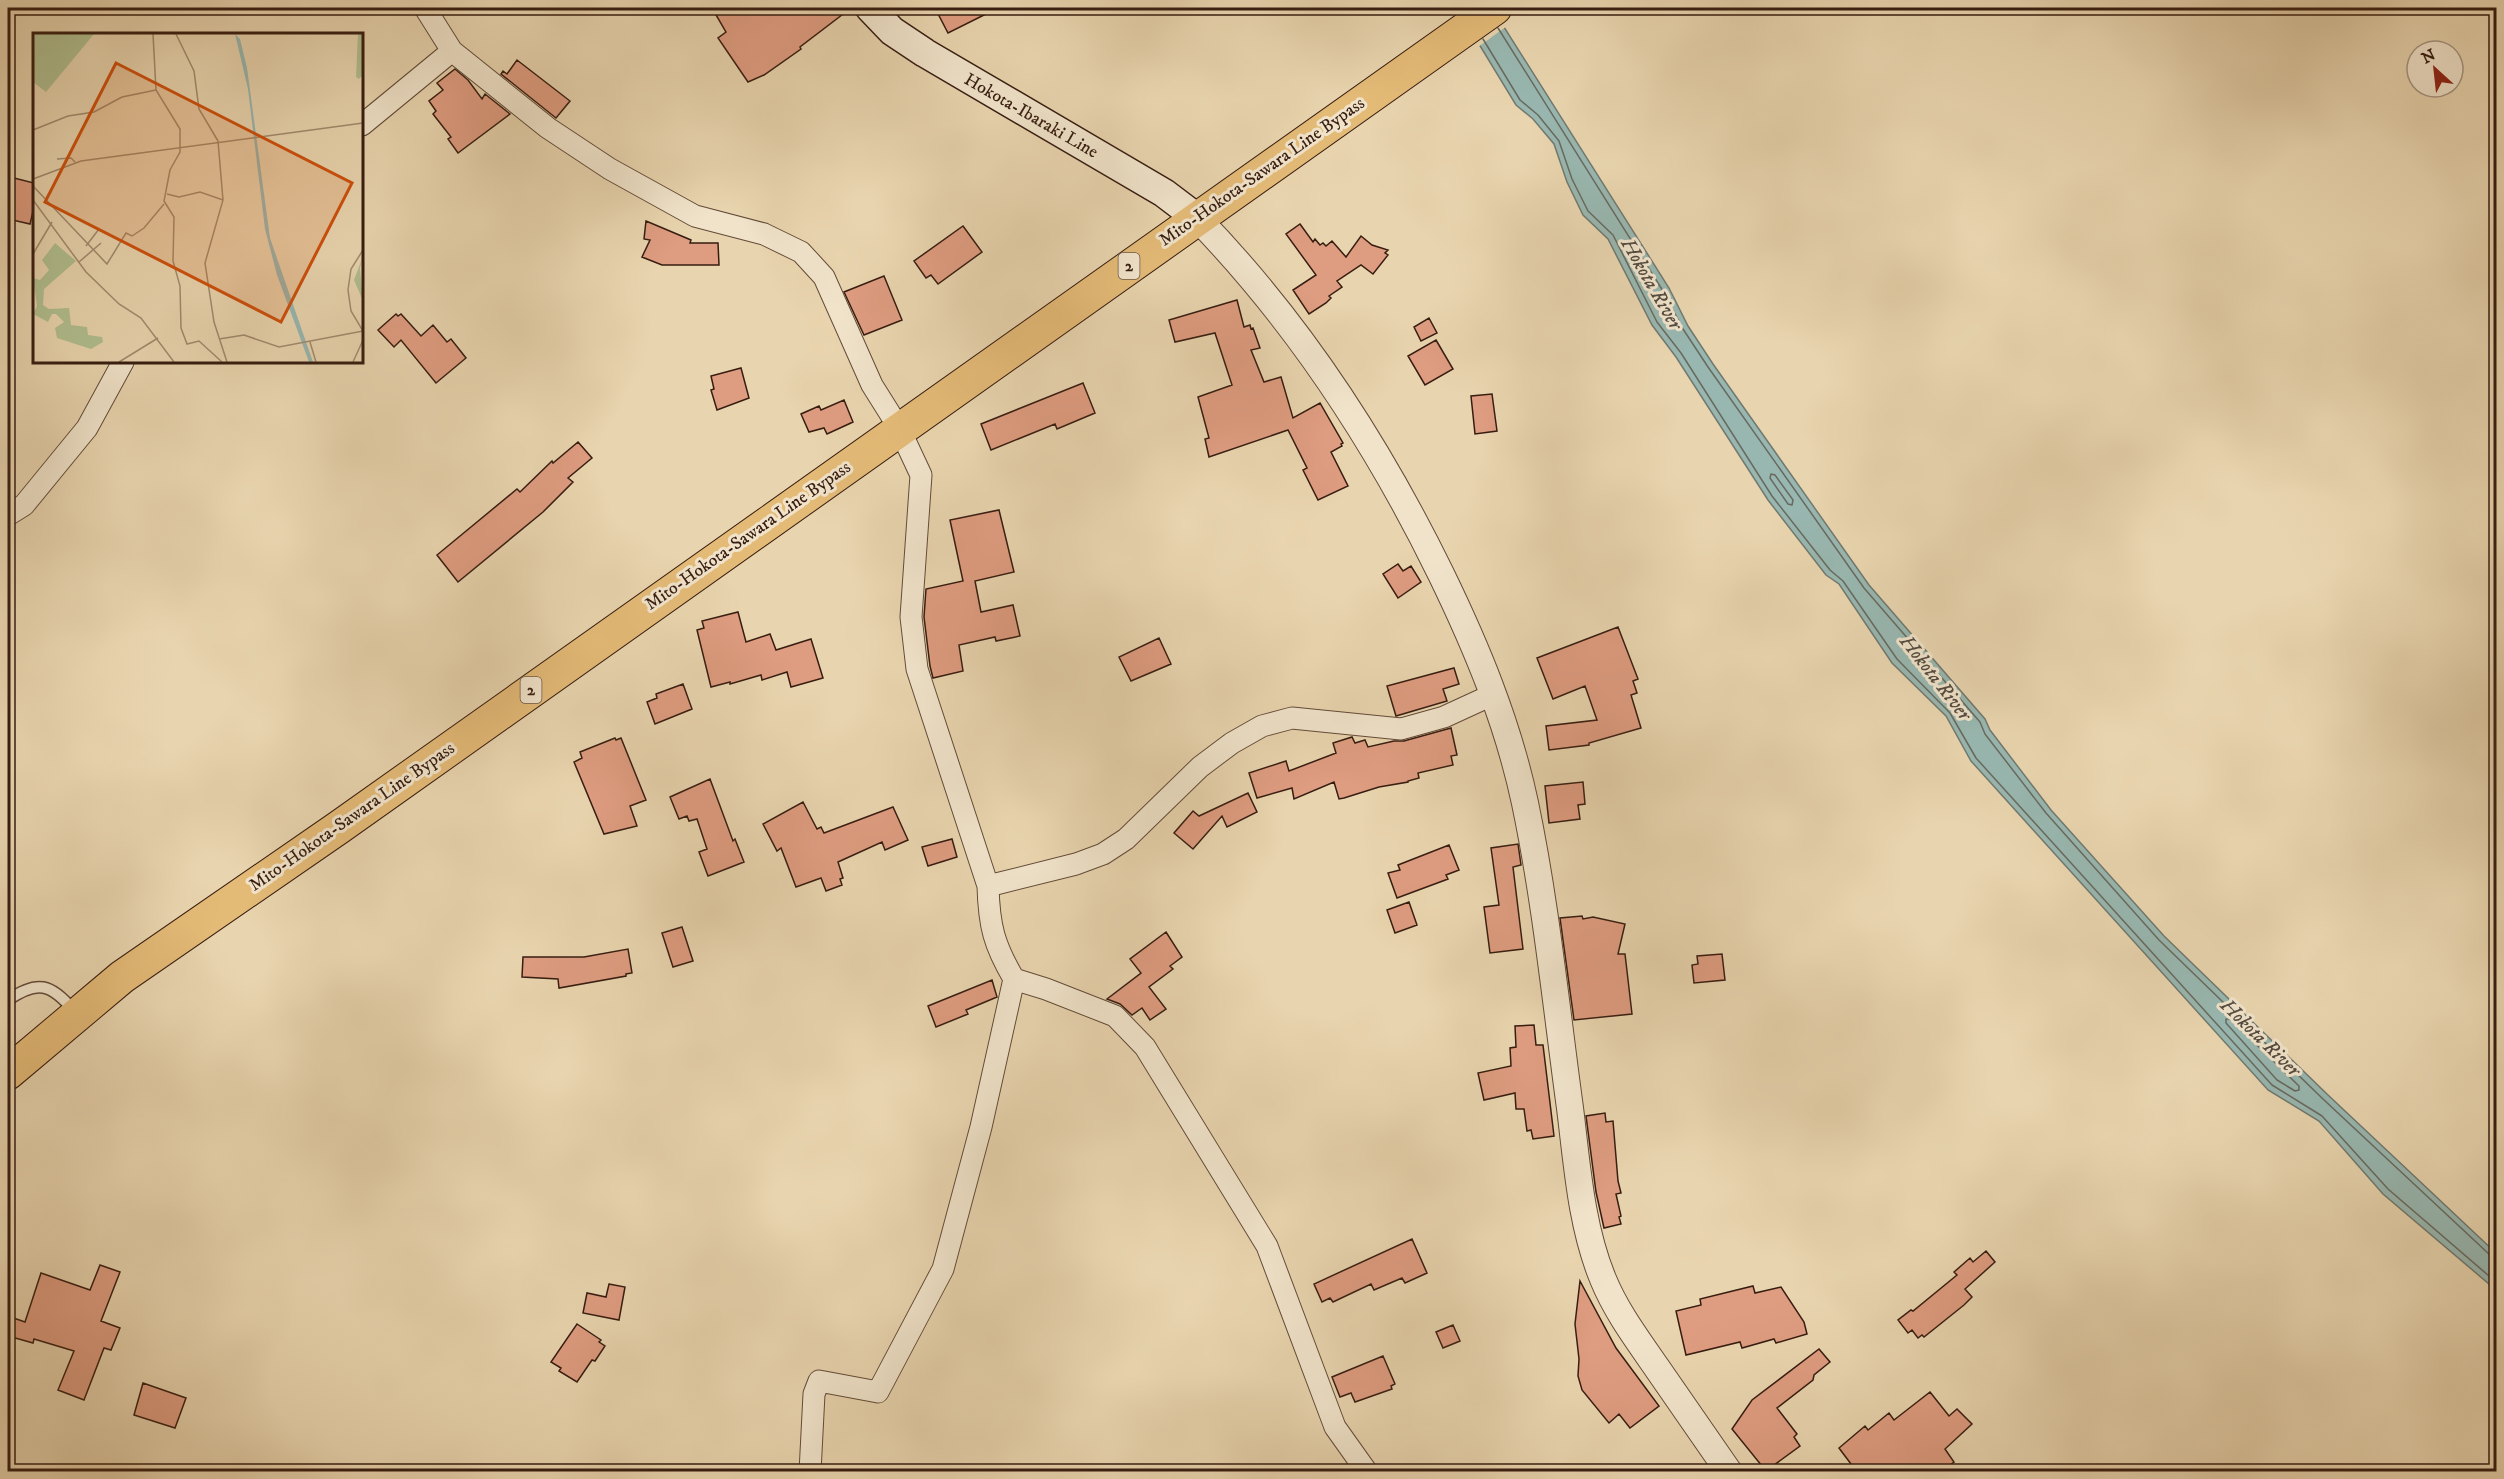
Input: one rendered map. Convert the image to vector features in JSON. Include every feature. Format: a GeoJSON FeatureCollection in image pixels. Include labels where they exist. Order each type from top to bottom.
{"type":"FeatureCollection","features":[{"type":"Feature","properties":{"kind":"main road","name":"Hokota-Ibaraki Line"},"geometry":{"type":"LineString","coordinates":[[870,8],[892,31],[925,53],[1164,193],[1197,218]]}},
{"type":"Feature","properties":{"kind":"main road","name":"Mito-Hokota-Sawara Line Bypass"},"geometry":{"type":"LineString","coordinates":[[8,1072],[122,977],[328,835],[898,428],[1495,8]]}},
{"type":"Feature","properties":{"kind":"street"},"geometry":{"type":"LineString","coordinates":[[425,8],[452,51],[548,128],[610,169],[696,216],[764,234],[801,252],[824,277],[872,385],[898,428],[921,475],[911,617],[917,669],[988,886],[989,917],[998,952],[1014,979],[1115,1016],[1145,1047],[1267,1246],[1335,1427],[1367,1472]]}},
{"type":"Feature","properties":{"kind":"street"},"geometry":{"type":"LineString","coordinates":[[363,124],[452,51]]}},
{"type":"Feature","properties":{"kind":"street"},"geometry":{"type":"LineString","coordinates":[[1197,218],[1254,281],[1346,405],[1420,532],[1463,619],[1494,694],[1525,803],[1580,1188],[1590,1238],[1601,1274],[1613,1302],[1631,1330],[1729,1472]]}},
{"type":"Feature","properties":{"kind":"street"},"geometry":{"type":"LineString","coordinates":[[8,515],[24,505],[87,428],[122,363]]}},
{"type":"Feature","properties":{"kind":"street"},"geometry":{"type":"LineString","coordinates":[[988,886],[1103,855],[1126,839],[1200,767],[1232,743],[1262,726],[1292,718],[1401,729],[1444,717],[1494,694]]}},
{"type":"Feature","properties":{"kind":"street"},"geometry":{"type":"LineString","coordinates":[[810,1472],[814,1394],[819,1381],[878,1392],[943,1269],[981,1127],[1014,979]]}},
{"type":"Feature","properties":{"kind":"lane"},"geometry":{"type":"LineString","coordinates":[[8,1000],[26,988],[42,986],[65,999],[76,1013]]}},
{"type":"Feature","properties":{"kind":"water","name":"Hokota River"},"geometry":{"type":"Polygon","coordinates":[[[1457,8],[1492,8],[1669,288],[1688,326],[1713,364],[1869,585],[1985,719],[1990,730],[2051,810],[2164,936],[2496,1253],[2496,1290],[2383,1194],[2319,1121],[2268,1090],[1971,761],[1946,716],[1892,663],[1839,584],[1826,575],[1768,500],[1676,357],[1652,325],[1608,239],[1583,215],[1567,182],[1554,144],[1533,119],[1516,105],[1457,8]]]}},
{"type":"Feature","properties":{"kind":"pier"},"geometry":{"type":"Polygon","coordinates":[[[1454,8],[1495,8],[1507,26],[1478,47],[1454,8]]]}},
{"type":"Feature","properties":{"kind":"building"},"geometry":{"type":"Polygon","coordinates":[[[712,8],[851,8],[800,47],[801,49],[764,75],[748,82],[718,38],[726,32],[712,8]]]}},
{"type":"Feature","properties":{"kind":"building"},"geometry":{"type":"Polygon","coordinates":[[[935,8],[998,8],[948,33],[935,8]]]}},
{"type":"Feature","properties":{"kind":"building"},"geometry":{"type":"Polygon","coordinates":[[[517,60],[570,101],[556,118],[501,74],[503,71],[507,74],[517,60]]]}},
{"type":"Feature","properties":{"kind":"building"},"geometry":{"type":"Polygon","coordinates":[[[455,69],[468,80],[482,99],[485,94],[510,114],[458,153],[448,139],[451,137],[433,114],[436,111],[429,101],[443,90],[437,83],[455,69]]]}},
{"type":"Feature","properties":{"kind":"building"},"geometry":{"type":"Polygon","coordinates":[[[10,177],[33,183],[33,211],[30,224],[8,219],[10,177]]]}},
{"type":"Feature","properties":{"kind":"building"},"geometry":{"type":"Polygon","coordinates":[[[646,221],[691,240],[690,243],[718,243],[719,265],[662,265],[642,257],[650,240],[644,239],[646,221]]]}},
{"type":"Feature","properties":{"kind":"building"},"geometry":{"type":"Polygon","coordinates":[[[1300,224],[1313,242],[1315,239],[1320,245],[1323,243],[1326,246],[1332,241],[1346,257],[1361,236],[1372,245],[1388,250],[1385,253],[1388,255],[1373,274],[1361,265],[1337,281],[1342,287],[1329,296],[1331,298],[1326,303],[1309,314],[1293,290],[1316,275],[1286,234],[1300,224]]]}},
{"type":"Feature","properties":{"kind":"building"},"geometry":{"type":"Polygon","coordinates":[[[963,226],[982,252],[938,284],[931,275],[926,278],[914,261],[963,226]]]}},
{"type":"Feature","properties":{"kind":"building"},"geometry":{"type":"Polygon","coordinates":[[[884,276],[902,320],[864,335],[844,292],[884,276]]]}},
{"type":"Feature","properties":{"kind":"building"},"geometry":{"type":"Polygon","coordinates":[[[1237,300],[1244,327],[1250,325],[1251,329],[1253,328],[1260,348],[1251,350],[1264,382],[1281,377],[1293,418],[1320,403],[1343,443],[1331,452],[1348,486],[1318,500],[1303,470],[1307,468],[1288,430],[1209,457],[1205,439],[1209,438],[1198,397],[1232,385],[1215,333],[1175,342],[1169,320],[1237,300]]]}},
{"type":"Feature","properties":{"kind":"building"},"geometry":{"type":"Polygon","coordinates":[[[396,314],[398,316],[401,314],[421,336],[433,325],[447,342],[451,339],[466,358],[436,383],[401,340],[394,347],[378,330],[396,314]]]}},
{"type":"Feature","properties":{"kind":"building"},"geometry":{"type":"Polygon","coordinates":[[[1429,318],[1437,333],[1421,341],[1414,327],[1429,318]]]}},
{"type":"Feature","properties":{"kind":"building"},"geometry":{"type":"Polygon","coordinates":[[[1436,340],[1453,369],[1425,385],[1408,356],[1436,340]]]}},
{"type":"Feature","properties":{"kind":"building"},"geometry":{"type":"Polygon","coordinates":[[[741,368],[749,398],[717,410],[711,390],[714,389],[711,376],[741,368]]]}},
{"type":"Feature","properties":{"kind":"building"},"geometry":{"type":"Polygon","coordinates":[[[1083,383],[1095,413],[1057,429],[1055,424],[991,450],[981,424],[1083,383]]]}},
{"type":"Feature","properties":{"kind":"building"},"geometry":{"type":"Polygon","coordinates":[[[1492,394],[1497,431],[1475,434],[1471,396],[1492,394]]]}},
{"type":"Feature","properties":{"kind":"building"},"geometry":{"type":"Polygon","coordinates":[[[844,400],[853,422],[827,434],[824,428],[809,432],[801,414],[819,406],[821,410],[844,400]]]}},
{"type":"Feature","properties":{"kind":"building"},"geometry":{"type":"Polygon","coordinates":[[[578,442],[592,458],[568,478],[573,482],[543,512],[458,582],[437,555],[517,489],[520,492],[552,461],[553,463],[578,442]]]}},
{"type":"Feature","properties":{"kind":"building"},"geometry":{"type":"Polygon","coordinates":[[[999,510],[1014,572],[975,581],[981,612],[1013,605],[1020,636],[996,641],[995,637],[959,645],[963,671],[933,678],[924,617],[926,589],[963,581],[950,520],[999,510]]]}},
{"type":"Feature","properties":{"kind":"building"},"geometry":{"type":"Polygon","coordinates":[[[1398,564],[1403,571],[1411,566],[1421,582],[1398,598],[1383,574],[1398,564]]]}},
{"type":"Feature","properties":{"kind":"building"},"geometry":{"type":"Polygon","coordinates":[[[738,612],[746,642],[770,634],[776,650],[811,639],[823,678],[791,687],[787,672],[762,680],[761,675],[711,687],[697,630],[704,628],[702,621],[738,612]]]}},
{"type":"Feature","properties":{"kind":"building"},"geometry":{"type":"Polygon","coordinates":[[[1618,627],[1638,679],[1633,681],[1637,693],[1631,695],[1641,728],[1589,743],[1589,745],[1549,750],[1546,726],[1597,720],[1585,686],[1553,699],[1537,658],[1618,627]]]}},
{"type":"Feature","properties":{"kind":"building"},"geometry":{"type":"Polygon","coordinates":[[[1159,638],[1171,664],[1131,681],[1119,657],[1159,638]]]}},
{"type":"Feature","properties":{"kind":"building"},"geometry":{"type":"Polygon","coordinates":[[[1454,668],[1459,684],[1443,689],[1447,701],[1396,716],[1387,686],[1454,668]]]}},
{"type":"Feature","properties":{"kind":"building"},"geometry":{"type":"Polygon","coordinates":[[[683,684],[692,709],[655,724],[647,702],[657,698],[656,694],[683,684]]]}},
{"type":"Feature","properties":{"kind":"building"},"geometry":{"type":"Polygon","coordinates":[[[1451,728],[1457,755],[1451,756],[1453,765],[1418,773],[1419,778],[1408,782],[1379,787],[1344,798],[1339,799],[1334,782],[1294,799],[1292,788],[1257,798],[1249,773],[1286,761],[1289,771],[1336,753],[1333,743],[1352,737],[1355,743],[1365,740],[1368,747],[1404,741],[1451,728]]]}},
{"type":"Feature","properties":{"kind":"building"},"geometry":{"type":"Polygon","coordinates":[[[615,738],[616,740],[621,738],[646,800],[630,806],[637,826],[604,834],[574,762],[582,758],[580,752],[615,738]]]}},
{"type":"Feature","properties":{"kind":"building"},"geometry":{"type":"Polygon","coordinates":[[[710,779],[733,841],[735,839],[744,862],[708,876],[699,852],[707,849],[697,819],[689,821],[687,816],[679,819],[670,797],[710,779]]]}},
{"type":"Feature","properties":{"kind":"building"},"geometry":{"type":"Polygon","coordinates":[[[1583,782],[1585,804],[1578,805],[1580,819],[1549,823],[1545,786],[1583,782]]]}},
{"type":"Feature","properties":{"kind":"building"},"geometry":{"type":"Polygon","coordinates":[[[1248,793],[1257,812],[1227,827],[1222,816],[1193,849],[1174,833],[1193,811],[1199,816],[1248,793]]]}},
{"type":"Feature","properties":{"kind":"building"},"geometry":{"type":"Polygon","coordinates":[[[803,802],[817,829],[821,827],[824,833],[893,807],[908,840],[885,850],[882,842],[838,862],[843,878],[840,879],[842,885],[826,891],[821,878],[796,887],[781,848],[777,851],[763,824],[803,802]]]}},
{"type":"Feature","properties":{"kind":"building"},"geometry":{"type":"Polygon","coordinates":[[[952,839],[957,857],[928,866],[922,847],[952,839]]]}},
{"type":"Feature","properties":{"kind":"building"},"geometry":{"type":"Polygon","coordinates":[[[1518,844],[1521,865],[1513,867],[1523,949],[1490,953],[1484,907],[1499,905],[1491,848],[1518,844]]]}},
{"type":"Feature","properties":{"kind":"building"},"geometry":{"type":"Polygon","coordinates":[[[1449,845],[1459,870],[1446,875],[1448,879],[1397,898],[1388,873],[1400,870],[1398,865],[1449,845]]]}},
{"type":"Feature","properties":{"kind":"building"},"geometry":{"type":"Polygon","coordinates":[[[1409,902],[1417,925],[1395,933],[1387,910],[1409,902]]]}},
{"type":"Feature","properties":{"kind":"building"},"geometry":{"type":"Polygon","coordinates":[[[1582,916],[1583,919],[1593,917],[1625,924],[1618,954],[1625,954],[1632,1014],[1574,1020],[1560,918],[1582,916]]]}},
{"type":"Feature","properties":{"kind":"building"},"geometry":{"type":"Polygon","coordinates":[[[682,927],[693,961],[673,967],[662,933],[682,927]]]}},
{"type":"Feature","properties":{"kind":"building"},"geometry":{"type":"Polygon","coordinates":[[[1166,932],[1182,957],[1170,966],[1173,969],[1149,987],[1166,1009],[1150,1020],[1142,1008],[1132,1015],[1120,1004],[1107,999],[1141,973],[1130,959],[1166,932]]]}},
{"type":"Feature","properties":{"kind":"building"},"geometry":{"type":"Polygon","coordinates":[[[628,949],[632,973],[626,976],[559,988],[558,979],[522,977],[523,957],[584,957],[628,949]]]}},
{"type":"Feature","properties":{"kind":"building"},"geometry":{"type":"Polygon","coordinates":[[[1722,954],[1725,980],[1694,983],[1692,965],[1698,964],[1697,956],[1722,954]]]}},
{"type":"Feature","properties":{"kind":"building"},"geometry":{"type":"Polygon","coordinates":[[[992,980],[997,997],[966,1010],[968,1014],[936,1027],[928,1006],[992,980]]]}},
{"type":"Feature","properties":{"kind":"building"},"geometry":{"type":"Polygon","coordinates":[[[1534,1025],[1536,1045],[1543,1045],[1554,1136],[1533,1139],[1531,1130],[1527,1131],[1524,1109],[1516,1109],[1515,1093],[1484,1100],[1478,1073],[1511,1066],[1510,1048],[1516,1047],[1515,1026],[1534,1025]]]}},
{"type":"Feature","properties":{"kind":"building"},"geometry":{"type":"Polygon","coordinates":[[[1605,1113],[1606,1122],[1613,1121],[1621,1193],[1616,1194],[1621,1224],[1604,1228],[1596,1192],[1586,1116],[1605,1113]]]}},
{"type":"Feature","properties":{"kind":"building"},"geometry":{"type":"Polygon","coordinates":[[[1412,1239],[1427,1273],[1405,1283],[1402,1278],[1374,1290],[1371,1284],[1333,1302],[1330,1298],[1322,1302],[1314,1284],[1412,1239]]]}},
{"type":"Feature","properties":{"kind":"building"},"geometry":{"type":"Polygon","coordinates":[[[1986,1251],[1995,1262],[1965,1289],[1972,1297],[1924,1337],[1922,1335],[1918,1338],[1912,1330],[1908,1333],[1898,1320],[1911,1310],[1913,1311],[1957,1275],[1954,1272],[1970,1258],[1973,1262],[1986,1251]]]}},
{"type":"Feature","properties":{"kind":"building"},"geometry":{"type":"Polygon","coordinates":[[[100,1265],[120,1272],[101,1321],[120,1328],[111,1350],[104,1348],[84,1400],[58,1390],[74,1351],[34,1339],[33,1343],[8,1336],[8,1316],[25,1322],[41,1273],[90,1290],[100,1265]]]}},
{"type":"Feature","properties":{"kind":"building"},"geometry":{"type":"Polygon","coordinates":[[[1580,1281],[1616,1348],[1659,1406],[1630,1428],[1619,1414],[1609,1423],[1582,1390],[1578,1376],[1579,1359],[1575,1324],[1580,1281]]]}},
{"type":"Feature","properties":{"kind":"building"},"geometry":{"type":"Polygon","coordinates":[[[609,1284],[625,1287],[619,1320],[583,1313],[587,1293],[606,1297],[609,1284]]]}},
{"type":"Feature","properties":{"kind":"building"},"geometry":{"type":"Polygon","coordinates":[[[1753,1286],[1755,1293],[1781,1287],[1804,1322],[1807,1334],[1776,1343],[1774,1339],[1742,1348],[1740,1342],[1686,1355],[1676,1311],[1701,1305],[1700,1299],[1753,1286]]]}},
{"type":"Feature","properties":{"kind":"building"},"geometry":{"type":"Polygon","coordinates":[[[577,1324],[601,1340],[599,1342],[605,1346],[577,1382],[559,1371],[561,1368],[551,1362],[577,1324]]]}},
{"type":"Feature","properties":{"kind":"building"},"geometry":{"type":"Polygon","coordinates":[[[1453,1325],[1460,1341],[1443,1348],[1436,1332],[1453,1325]]]}},
{"type":"Feature","properties":{"kind":"building"},"geometry":{"type":"Polygon","coordinates":[[[1819,1349],[1830,1362],[1814,1375],[1813,1380],[1777,1408],[1797,1434],[1794,1437],[1800,1446],[1766,1471],[1732,1429],[1752,1400],[1819,1349]]]}},
{"type":"Feature","properties":{"kind":"building"},"geometry":{"type":"Polygon","coordinates":[[[1383,1356],[1395,1384],[1391,1386],[1392,1389],[1355,1402],[1351,1393],[1340,1397],[1332,1377],[1383,1356]]]}},
{"type":"Feature","properties":{"kind":"building"},"geometry":{"type":"Polygon","coordinates":[[[143,1383],[186,1398],[175,1428],[134,1415],[143,1383]]]}},
{"type":"Feature","properties":{"kind":"building"},"geometry":{"type":"Polygon","coordinates":[[[1930,1392],[1949,1416],[1957,1409],[1972,1424],[1945,1449],[1954,1462],[1941,1472],[1857,1472],[1839,1448],[1865,1426],[1868,1430],[1889,1413],[1894,1420],[1930,1392]]]}}]}
